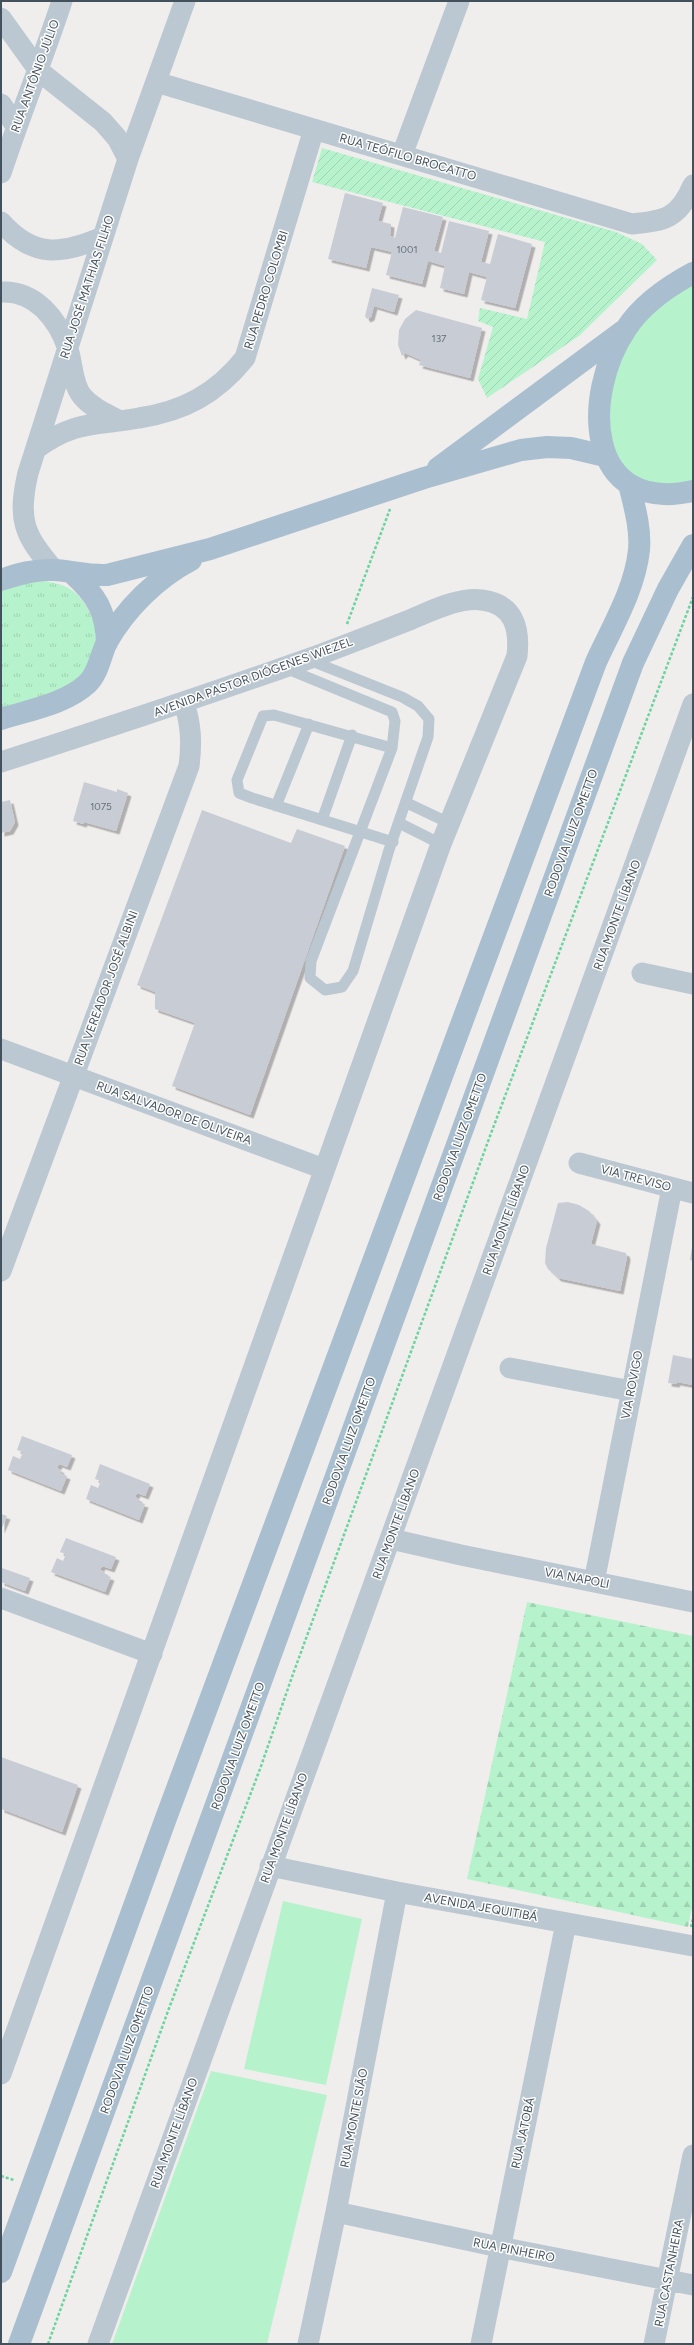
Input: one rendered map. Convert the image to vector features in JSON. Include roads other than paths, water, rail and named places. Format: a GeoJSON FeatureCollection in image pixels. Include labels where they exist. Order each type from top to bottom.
{"type":"FeatureCollection","features":[{"type":"Feature","properties":{"kind":"main road"},"geometry":{"type":"LineString","coordinates":[[424,478],[625,329],[640,311],[686,277],[693,262]]}},
{"type":"Feature","properties":{"kind":"main road"},"geometry":{"type":"LineString","coordinates":[[625,329],[608,365],[598,399],[599,431],[605,456],[611,466],[629,484],[655,493],[693,492]]}},
{"type":"Feature","properties":{"kind":"main road"},"geometry":{"type":"LineString","coordinates":[[1,580],[33,571],[107,575],[210,549],[424,478],[521,450],[547,447],[571,448],[605,456]]}},
{"type":"Feature","properties":{"kind":"main road"},"geometry":{"type":"LineString","coordinates":[[1,2272],[163,1825],[596,662],[632,583],[639,550],[637,517],[629,484]]}},
{"type":"Feature","properties":{"kind":"main road","name":"RODOVIA LUIZ OMETTO"},"geometry":{"type":"LineString","coordinates":[[19,2344],[633,663],[662,600],[693,545]]}},
{"type":"Feature","properties":{"kind":"main road"},"geometry":{"type":"LineString","coordinates":[[1,719],[62,699],[77,691],[88,682],[94,674],[107,643],[138,601],[156,582],[177,567],[210,549]]}},
{"type":"Feature","properties":{"kind":"main road"},"geometry":{"type":"LineString","coordinates":[[64,572],[93,594],[99,604],[106,628],[107,643]]}},
{"type":"Feature","properties":{"kind":"street","name":"RUA ANTÔNIO JÚLIO"},"geometry":{"type":"LineString","coordinates":[[1,173],[16,126],[39,71],[62,1]]}},
{"type":"Feature","properties":{"kind":"street","name":"RUA JOSÉ MATHIAS FILHO"},"geometry":{"type":"LineString","coordinates":[[64,572],[29,539],[24,520],[22,497],[28,473],[128,160],[185,1]]}},
{"type":"Feature","properties":{"kind":"street"},"geometry":{"type":"LineString","coordinates":[[402,155],[459,1]]}},
{"type":"Feature","properties":{"kind":"street"},"geometry":{"type":"LineString","coordinates":[[1,18],[39,71],[103,122],[117,138],[128,160]]}},
{"type":"Feature","properties":{"kind":"street","name":"RUA TEÓFILO BROCATTO"},"geometry":{"type":"LineString","coordinates":[[156,82],[632,224],[661,221],[682,205],[693,184]]}},
{"type":"Feature","properties":{"kind":"street"},"geometry":{"type":"LineString","coordinates":[[1,104],[16,126]]}},
{"type":"Feature","properties":{"kind":"street","name":"RUA PEDRO COLOMBI"},"geometry":{"type":"LineString","coordinates":[[37,448],[54,436],[70,429],[92,423],[140,418],[179,408],[210,393],[229,378],[245,358],[314,129]]}},
{"type":"Feature","properties":{"kind":"street"},"geometry":{"type":"LineString","coordinates":[[1,222],[16,238],[33,247],[46,250],[74,249],[103,237]]}},
{"type":"Feature","properties":{"kind":"street"},"geometry":{"type":"LineString","coordinates":[[1,292],[23,295],[37,302],[50,315],[68,349],[74,379],[81,395],[93,407],[120,421]]}},
{"type":"Feature","properties":{"kind":"street","name":"AVENIDA PASTOR DIÓGENES WIEZEL"},"geometry":{"type":"LineString","coordinates":[[1,762],[184,702],[307,659],[448,605],[464,601],[480,600],[493,602],[503,608],[512,617],[517,628],[517,656],[449,823]]}},
{"type":"Feature","properties":{"kind":"street","name":"RUA VEREADOR JOSÉ ALBINI"},"geometry":{"type":"LineString","coordinates":[[1,1271],[189,766],[192,736],[191,724],[184,702]]}},
{"type":"Feature","properties":{"kind":"street","name":"RUA MONTE LÍBANO"},"geometry":{"type":"LineString","coordinates":[[98,2344],[270,1866],[391,1539],[693,704]]}},
{"type":"Feature","properties":{"kind":"street"},"geometry":{"type":"LineString","coordinates":[[1,2074],[449,823]]}},
{"type":"Feature","properties":{"kind":"street"},"geometry":{"type":"LineString","coordinates":[[642,973],[693,984]]}},
{"type":"Feature","properties":{"kind":"street","name":"RUA SALVADOR DE OLIVEIRA"},"geometry":{"type":"LineString","coordinates":[[1,1049],[324,1169]]}},
{"type":"Feature","properties":{"kind":"street","name":"VIA TREVISO"},"geometry":{"type":"LineString","coordinates":[[579,1163],[693,1193]]}},
{"type":"Feature","properties":{"kind":"street","name":"VIA ROVIGO"},"geometry":{"type":"LineString","coordinates":[[594,1582],[672,1188]]}},
{"type":"Feature","properties":{"kind":"street"},"geometry":{"type":"LineString","coordinates":[[510,1368],[631,1391]]}},
{"type":"Feature","properties":{"kind":"street","name":"VIA NAPOLI"},"geometry":{"type":"LineString","coordinates":[[391,1539],[461,1555],[693,1602]]}},
{"type":"Feature","properties":{"kind":"street"},"geometry":{"type":"LineString","coordinates":[[1,1598],[152,1654]]}},
{"type":"Feature","properties":{"kind":"street","name":"AVENIDA JEQUITIBÁ"},"geometry":{"type":"LineString","coordinates":[[270,1866],[397,1892],[566,1923],[692,1938]]}},
{"type":"Feature","properties":{"kind":"street","name":"RUA MONTE SIÃO"},"geometry":{"type":"LineString","coordinates":[[308,2344],[336,2212],[397,1892]]}},
{"type":"Feature","properties":{"kind":"street","name":"RUA JATOBÁ"},"geometry":{"type":"LineString","coordinates":[[481,2344],[499,2247],[566,1923]]}},
{"type":"Feature","properties":{"kind":"street","name":"RUA CASTANHEIRA"},"geometry":{"type":"LineString","coordinates":[[654,2344],[666,2279],[693,2155]]}},
{"type":"Feature","properties":{"kind":"street","name":"RUA PINHEIRO"},"geometry":{"type":"LineString","coordinates":[[336,2212],[499,2247],[693,2285]]}},
{"type":"Feature","properties":{"kind":"lane"},"geometry":{"type":"LineString","coordinates":[[283,667],[392,712],[396,721],[392,748],[311,961],[310,978],[325,990],[342,987],[353,971],[399,822],[407,803],[428,737],[429,719],[418,706],[402,697],[307,659]]}},
{"type":"Feature","properties":{"kind":"lane"},"geometry":{"type":"LineString","coordinates":[[392,748],[274,714],[263,716],[258,724],[237,780],[239,793],[393,842]]}},
{"type":"Feature","properties":{"kind":"lane"},"geometry":{"type":"LineString","coordinates":[[276,806],[309,724]]}},
{"type":"Feature","properties":{"kind":"lane"},"geometry":{"type":"LineString","coordinates":[[322,820],[352,736]]}},
{"type":"Feature","properties":{"kind":"lane"},"geometry":{"type":"LineString","coordinates":[[407,803],[449,823]]}},
{"type":"Feature","properties":{"kind":"lane"},"geometry":{"type":"LineString","coordinates":[[399,822],[441,844]]}}]}
